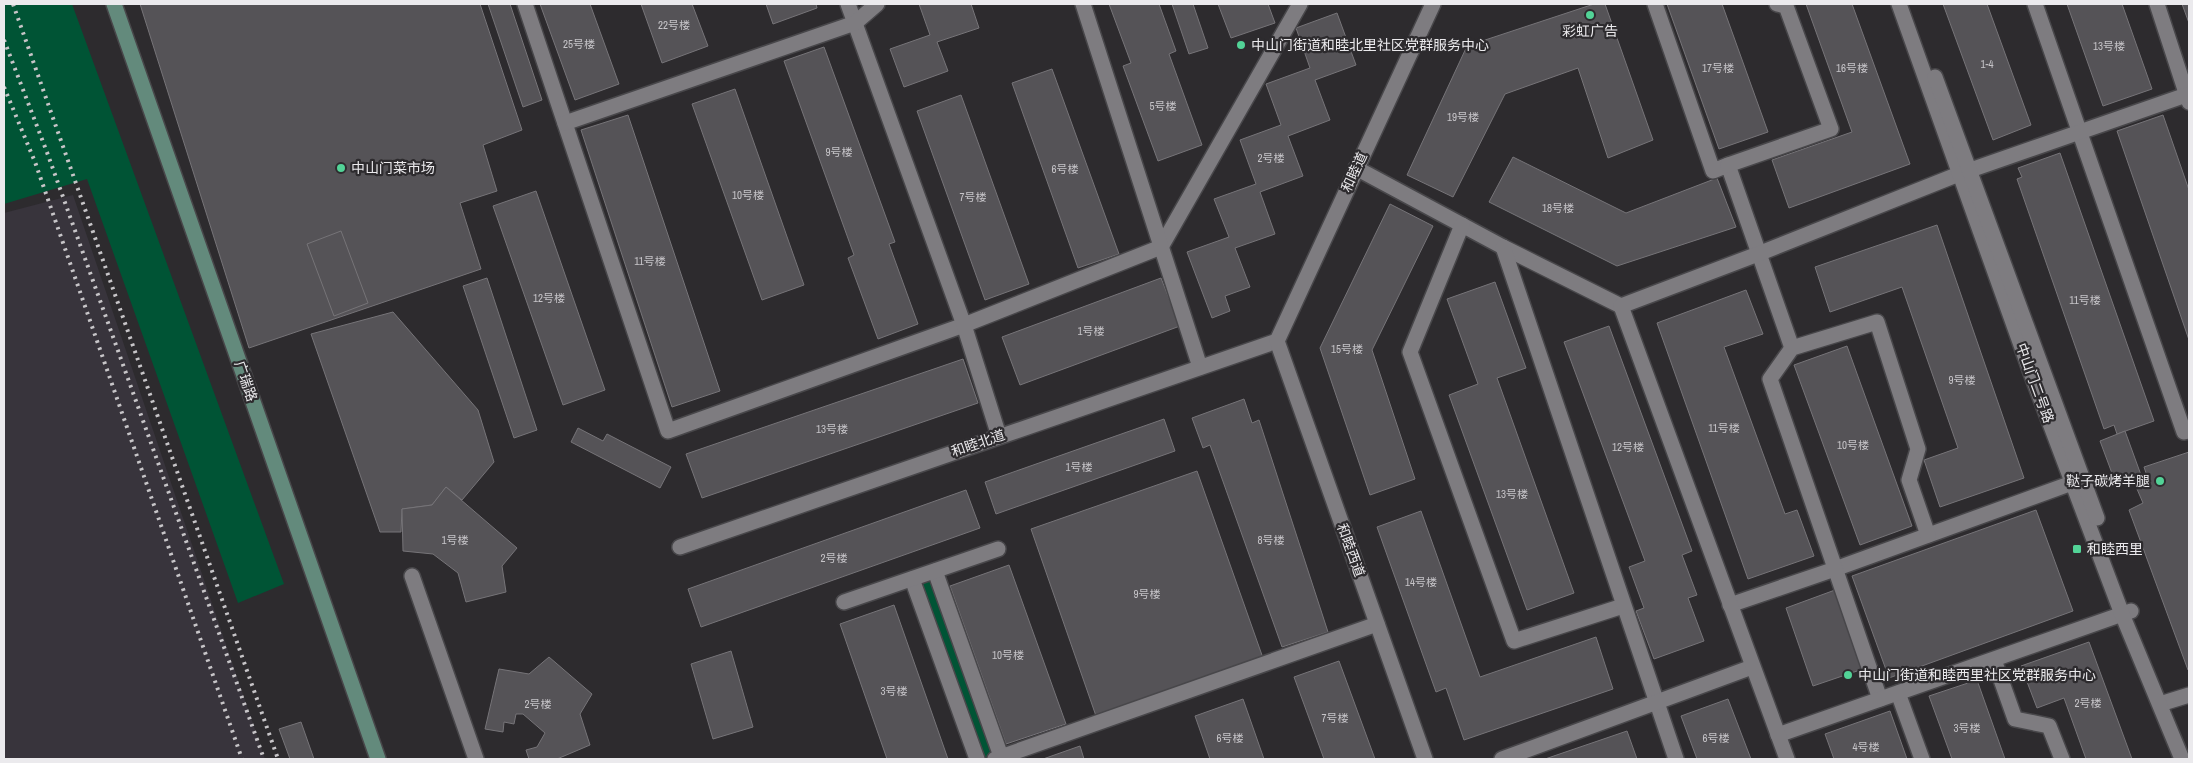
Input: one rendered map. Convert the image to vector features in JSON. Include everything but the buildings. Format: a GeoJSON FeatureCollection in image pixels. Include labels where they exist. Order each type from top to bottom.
{"type":"FeatureCollection","features":[{"type":"Feature","properties":{"kind":"main road","name":"广瑞路"},"geometry":{"type":"LineString","coordinates":[[114,4],[378,759]]}},
{"type":"Feature","properties":{"kind":"street"},"geometry":{"type":"LineString","coordinates":[[525,4],[668,431],[964,325],[1162,247],[1300,4]]}},
{"type":"Feature","properties":{"kind":"street"},"geometry":{"type":"LineString","coordinates":[[848,4],[964,325],[999,436]]}},
{"type":"Feature","properties":{"kind":"street"},"geometry":{"type":"LineString","coordinates":[[565,123],[855,23],[877,4]]}},
{"type":"Feature","properties":{"kind":"street"},"geometry":{"type":"LineString","coordinates":[[1083,4],[1200,367]]}},
{"type":"Feature","properties":{"kind":"street","name":"和睦道"},"geometry":{"type":"LineString","coordinates":[[1277,341],[1434,4]]}},
{"type":"Feature","properties":{"kind":"street"},"geometry":{"type":"LineString","coordinates":[[1655,4],[1713,171],[1831,129],[1786,6],[1777,4]]}},
{"type":"Feature","properties":{"kind":"street","name":"中山门二号路"},"geometry":{"type":"LineString","coordinates":[[1899,4],[1964,173],[2127,613],[2165,702],[2189,752]]}},
{"type":"Feature","properties":{"kind":"street","name":"中山门二号路"},"geometry":{"type":"LineString","coordinates":[[1909,4],[1964,173]]}},
{"type":"Feature","properties":{"kind":"street"},"geometry":{"type":"LineString","coordinates":[[2035,4],[2184,432],[2189,431]]}},
{"type":"Feature","properties":{"kind":"street"},"geometry":{"type":"LineString","coordinates":[[1621,306],[1964,173],[2080,132],[2188,97],[2157,4]]}},
{"type":"Feature","properties":{"kind":"street"},"geometry":{"type":"LineString","coordinates":[[1728,165],[1792,348]]}},
{"type":"Feature","properties":{"kind":"street"},"geometry":{"type":"LineString","coordinates":[[1356,168],[1503,247],[1621,306],[1787,759]]}},
{"type":"Feature","properties":{"kind":"street"},"geometry":{"type":"LineString","coordinates":[[1462,225],[1410,352],[1514,641],[1623,606]]}},
{"type":"Feature","properties":{"kind":"street"},"geometry":{"type":"LineString","coordinates":[[1503,247],[1676,759]]}},
{"type":"Feature","properties":{"kind":"street"},"geometry":{"type":"LineString","coordinates":[[1880,699],[1770,380],[1792,348],[1877,322],[1918,449],[1909,480],[1928,536]]}},
{"type":"Feature","properties":{"kind":"street","name":"和睦北道"},"geometry":{"type":"LineString","coordinates":[[680,547],[1277,341]]}},
{"type":"Feature","properties":{"kind":"street","name":"和睦西道"},"geometry":{"type":"LineString","coordinates":[[1277,341],[1425,759]]}},
{"type":"Feature","properties":{"kind":"street"},"geometry":{"type":"LineString","coordinates":[[1730,605],[2078,481]]}},
{"type":"Feature","properties":{"kind":"street"},"geometry":{"type":"LineString","coordinates":[[844,602],[998,549]]}},
{"type":"Feature","properties":{"kind":"street"},"geometry":{"type":"LineString","coordinates":[[935,571],[999,758],[1377,624]]}},
{"type":"Feature","properties":{"kind":"street"},"geometry":{"type":"LineString","coordinates":[[412,576],[476,759]]}},
{"type":"Feature","properties":{"kind":"street"},"geometry":{"type":"LineString","coordinates":[[912,579],[977,759]]}},
{"type":"Feature","properties":{"kind":"street"},"geometry":{"type":"LineString","coordinates":[[1778,735],[2127,613]]}},
{"type":"Feature","properties":{"kind":"street"},"geometry":{"type":"LineString","coordinates":[[1994,660],[2015,719],[2049,726],[2062,759]]}},
{"type":"Feature","properties":{"kind":"street"},"geometry":{"type":"LineString","coordinates":[[1502,759],[1752,666]]}},
{"type":"Feature","properties":{"kind":"street"},"geometry":{"type":"LineString","coordinates":[[1898,693],[1922,759]]}},
{"type":"Feature","properties":{"kind":"street"},"geometry":{"type":"LineString","coordinates":[[2165,702],[2189,695]]}},
{"type":"Feature","properties":{"kind":"street","name":"中山门二号路"},"geometry":{"type":"LineString","coordinates":[[2165,702],[2182,759]]}},
{"type":"Feature","properties":{"kind":"shaded area"},"geometry":{"type":"Polygon","coordinates":[[[73,195],[265,759],[4,759],[4,213],[73,195]]]}},
{"type":"Feature","properties":{"kind":"green space"},"geometry":{"type":"Polygon","coordinates":[[[4,4],[72,4],[284,584],[238,603],[87,179],[4,204],[4,4]]]}},
{"type":"Feature","properties":{"kind":"green space"},"geometry":{"type":"Polygon","coordinates":[[[930,573],[1000,759],[977,759],[914,584],[930,573]]]}},
{"type":"Feature","properties":{"kind":"railway"},"geometry":{"type":"LineString","coordinates":[[13,4],[278,759]]}},
{"type":"Feature","properties":{"kind":"railway"},"geometry":{"type":"LineString","coordinates":[[4,40],[48,155],[264,759]]}},
{"type":"Feature","properties":{"kind":"railway"},"geometry":{"type":"LineString","coordinates":[[4,87],[35,162],[242,759]]}},
{"type":"Feature","properties":{"kind":"place","name":"彩虹广告"},"geometry":{"type":"Point","coordinates":[1590,15]}},
{"type":"Feature","properties":{"kind":"place","name":"中山门街道和睦北里社区党群服务中心"},"geometry":{"type":"Point","coordinates":[1241,45]}},
{"type":"Feature","properties":{"kind":"place","name":"中山门菜市场"},"geometry":{"type":"Point","coordinates":[341,168]}},
{"type":"Feature","properties":{"kind":"place","name":"鞑子碳烤羊腿"},"geometry":{"type":"Point","coordinates":[2160,481]}},
{"type":"Feature","properties":{"kind":"place","name":"和睦西里"},"geometry":{"type":"Point","coordinates":[2077,549]}},
{"type":"Feature","properties":{"kind":"place","name":"中山门街道和睦西里社区党群服务中心"},"geometry":{"type":"Point","coordinates":[1848,675]}}]}
